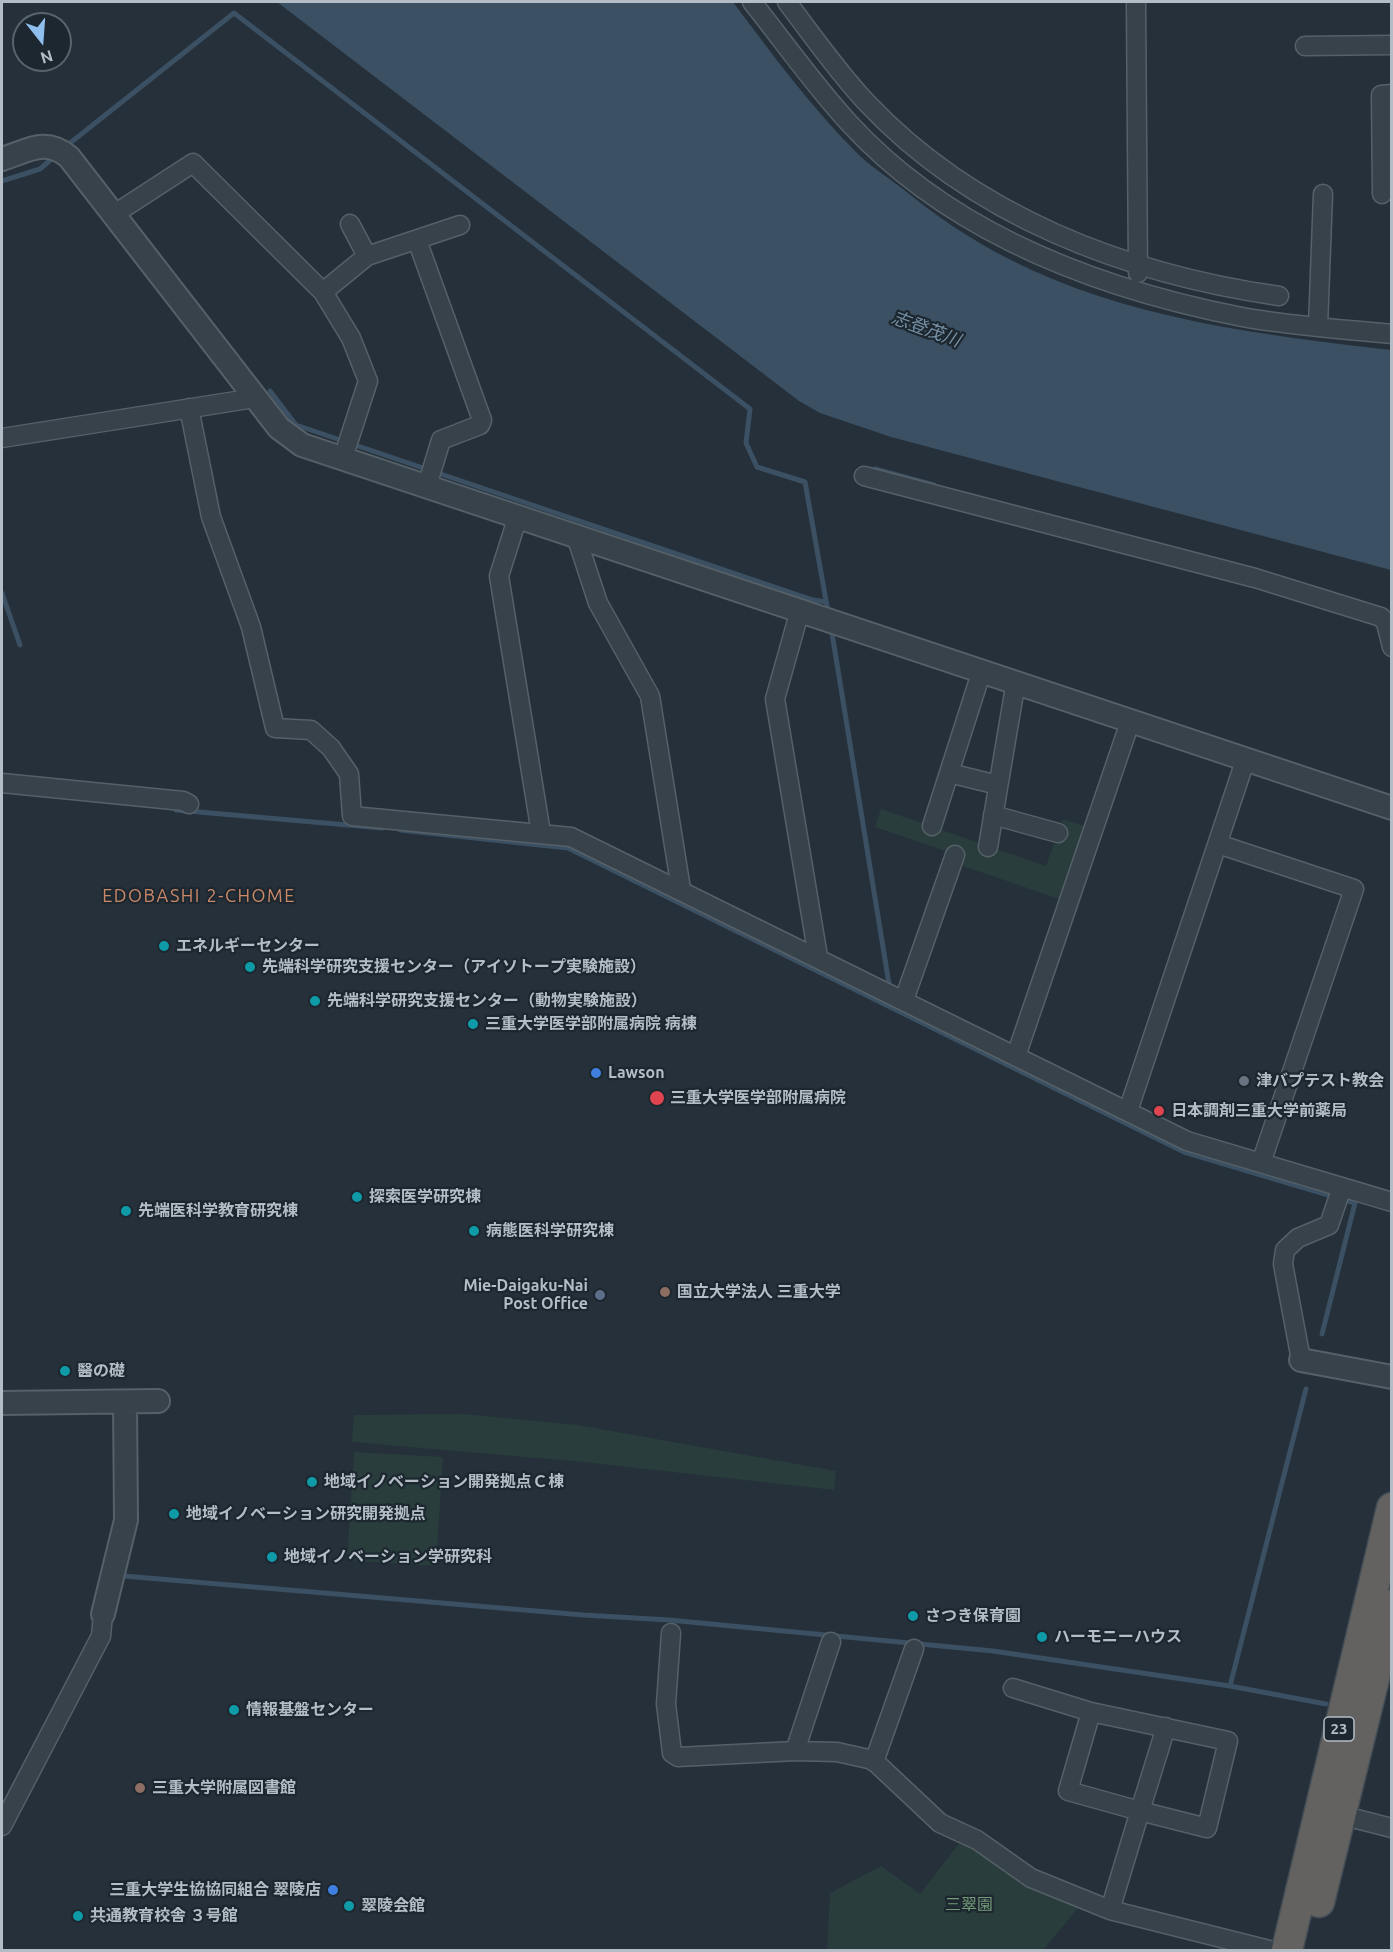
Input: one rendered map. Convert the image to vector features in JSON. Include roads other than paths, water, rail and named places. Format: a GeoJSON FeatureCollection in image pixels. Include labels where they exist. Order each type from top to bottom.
{"type":"FeatureCollection","features":[{"type":"Feature","properties":{"kind":"highway","name":"23"},"geometry":{"type":"LineString","coordinates":[[1287,1950],[1392,1508]]}},
{"type":"Feature","properties":{"kind":"highway","name":"23"},"geometry":{"type":"LineString","coordinates":[[1307,1950],[1392,1605]]}},
{"type":"Feature","properties":{"kind":"street"},"geometry":{"type":"LineString","coordinates":[[752,2],[849,123],[918,183],[976,223],[1069,269],[1138,290],[1243,317],[1392,334]]}},
{"type":"Feature","properties":{"kind":"street"},"geometry":{"type":"LineString","coordinates":[[787,2],[867,102],[905,139],[979,194],[1028,223],[1064,239],[1138,264],[1207,283],[1279,296]]}},
{"type":"Feature","properties":{"kind":"street"},"geometry":{"type":"LineString","coordinates":[[1136,2],[1140,247],[1138,290]]}},
{"type":"Feature","properties":{"kind":"street"},"geometry":{"type":"LineString","coordinates":[[1305,46],[1392,45]]}},
{"type":"Feature","properties":{"kind":"street"},"geometry":{"type":"LineString","coordinates":[[1382,194],[1381,95],[1392,94]]}},
{"type":"Feature","properties":{"kind":"street"},"geometry":{"type":"LineString","coordinates":[[2,159],[44,146],[57,147],[69,157],[255,398],[289,438],[576,536],[1016,681],[1245,761],[1392,808]]}},
{"type":"Feature","properties":{"kind":"street"},"geometry":{"type":"LineString","coordinates":[[113,215],[193,163],[323,292],[351,339],[368,381],[343,458]]}},
{"type":"Feature","properties":{"kind":"street"},"geometry":{"type":"LineString","coordinates":[[1318,326],[1323,194]]}},
{"type":"Feature","properties":{"kind":"street"},"geometry":{"type":"LineString","coordinates":[[350,224],[367,256]]}},
{"type":"Feature","properties":{"kind":"street"},"geometry":{"type":"LineString","coordinates":[[323,292],[367,256],[460,225]]}},
{"type":"Feature","properties":{"kind":"street"},"geometry":{"type":"LineString","coordinates":[[417,240],[482,420],[480,425],[441,440],[427,486]]}},
{"type":"Feature","properties":{"kind":"street"},"geometry":{"type":"LineString","coordinates":[[2,438],[255,398]]}},
{"type":"Feature","properties":{"kind":"street"},"geometry":{"type":"LineString","coordinates":[[189,408],[211,517],[251,627],[275,728],[311,730],[331,748],[349,774],[352,816],[571,837],[681,889],[1186,1141],[1261,1163],[1340,1194],[1392,1202]]}},
{"type":"Feature","properties":{"kind":"street"},"geometry":{"type":"LineString","coordinates":[[864,476],[1254,578],[1381,617],[1386,623],[1392,647]]}},
{"type":"Feature","properties":{"kind":"street"},"geometry":{"type":"LineString","coordinates":[[518,516],[499,576],[541,833]]}},
{"type":"Feature","properties":{"kind":"street"},"geometry":{"type":"LineString","coordinates":[[576,536],[598,603],[650,696],[681,889]]}},
{"type":"Feature","properties":{"kind":"street"},"geometry":{"type":"LineString","coordinates":[[800,610],[775,699],[818,957]]}},
{"type":"Feature","properties":{"kind":"street"},"geometry":{"type":"LineString","coordinates":[[932,826],[982,670]]}},
{"type":"Feature","properties":{"kind":"street"},"geometry":{"type":"LineString","coordinates":[[988,847],[1016,681]]}},
{"type":"Feature","properties":{"kind":"street"},"geometry":{"type":"LineString","coordinates":[[1016,1056],[1130,722]]}},
{"type":"Feature","properties":{"kind":"street"},"geometry":{"type":"LineString","coordinates":[[1128,1111],[1245,761]]}},
{"type":"Feature","properties":{"kind":"street"},"geometry":{"type":"LineString","coordinates":[[950,773],[998,785]]}},
{"type":"Feature","properties":{"kind":"street"},"geometry":{"type":"LineString","coordinates":[[2,783],[183,801],[189,804]]}},
{"type":"Feature","properties":{"kind":"street"},"geometry":{"type":"LineString","coordinates":[[993,815],[1058,833]]}},
{"type":"Feature","properties":{"kind":"street"},"geometry":{"type":"LineString","coordinates":[[1218,844],[1354,889],[1261,1163]]}},
{"type":"Feature","properties":{"kind":"street"},"geometry":{"type":"LineString","coordinates":[[904,1000],[955,855]]}},
{"type":"Feature","properties":{"kind":"street"},"geometry":{"type":"LineString","coordinates":[[1340,1194],[1329,1225],[1298,1238],[1285,1250],[1283,1264],[1301,1360],[1392,1377]]}},
{"type":"Feature","properties":{"kind":"street"},"geometry":{"type":"LineString","coordinates":[[2,1403],[158,1401]]}},
{"type":"Feature","properties":{"kind":"street"},"geometry":{"type":"LineString","coordinates":[[2,1826],[101,1636],[103,1614],[126,1520],[125,1402]]}},
{"type":"Feature","properties":{"kind":"street"},"geometry":{"type":"LineString","coordinates":[[671,1633],[666,1704],[672,1753],[678,1757],[795,1751],[837,1752],[874,1762],[940,1823],[977,1840],[1031,1878],[1110,1910],[1269,1950]]}},
{"type":"Feature","properties":{"kind":"street"},"geometry":{"type":"LineString","coordinates":[[795,1751],[831,1642]]}},
{"type":"Feature","properties":{"kind":"street"},"geometry":{"type":"LineString","coordinates":[[874,1762],[914,1649]]}},
{"type":"Feature","properties":{"kind":"street"},"geometry":{"type":"LineString","coordinates":[[1013,1688],[1091,1712],[1228,1741],[1207,1828],[1068,1791],[1091,1712]]}},
{"type":"Feature","properties":{"kind":"street"},"geometry":{"type":"LineString","coordinates":[[1110,1910],[1166,1727]]}},
{"type":"Feature","properties":{"kind":"street"},"geometry":{"type":"LineString","coordinates":[[1341,1815],[1392,1828]]}},
{"type":"Feature","properties":{"kind":"water","name":"志登茂川"},"geometry":{"type":"Polygon","coordinates":[[[277,2],[733,2],[809,101],[860,156],[941,218],[995,252],[1054,280],[1147,310],[1244,330],[1391,350],[1391,570],[891,437],[820,413],[799,401],[277,2]]]}},
{"type":"Feature","properties":{"kind":"waterway"},"geometry":{"type":"LineString","coordinates":[[65,147],[234,13],[750,409],[746,443],[757,467],[805,482],[828,612]]}},
{"type":"Feature","properties":{"kind":"waterway"},"geometry":{"type":"LineString","coordinates":[[2,181],[40,169],[56,155]]}},
{"type":"Feature","properties":{"kind":"waterway"},"geometry":{"type":"LineString","coordinates":[[270,391],[296,425],[813,600],[826,602]]}},
{"type":"Feature","properties":{"kind":"waterway"},"geometry":{"type":"LineString","coordinates":[[875,469],[934,485]]}},
{"type":"Feature","properties":{"kind":"waterway"},"geometry":{"type":"LineString","coordinates":[[2,593],[20,645]]}},
{"type":"Feature","properties":{"kind":"waterway"},"geometry":{"type":"LineString","coordinates":[[831,627],[889,984]]}},
{"type":"Feature","properties":{"kind":"waterway"},"geometry":{"type":"LineString","coordinates":[[173,805],[176,810],[382,828]]}},
{"type":"Feature","properties":{"kind":"waterway"},"geometry":{"type":"LineString","coordinates":[[400,830],[568,848],[1184,1152],[1355,1203],[1322,1334]]}},
{"type":"Feature","properties":{"kind":"waterway"},"geometry":{"type":"LineString","coordinates":[[124,1576],[583,1615],[669,1620],[993,1651],[1230,1686],[1306,1389]]}},
{"type":"Feature","properties":{"kind":"waterway"},"geometry":{"type":"LineString","coordinates":[[1230,1686],[1326,1704]]}},
{"type":"Feature","properties":{"kind":"place","name":"エネルギーセンター"},"geometry":{"type":"Point","coordinates":[164,946]}},
{"type":"Feature","properties":{"kind":"place","name":"先端科学研究支援センター（アイソトープ実験施設）"},"geometry":{"type":"Point","coordinates":[250,967]}},
{"type":"Feature","properties":{"kind":"place","name":"先端科学研究支援センター（動物実験施設）"},"geometry":{"type":"Point","coordinates":[315,1001]}},
{"type":"Feature","properties":{"kind":"place","name":"三重大学医学部附属病院 病棟"},"geometry":{"type":"Point","coordinates":[473,1024]}},
{"type":"Feature","properties":{"kind":"place","name":"Lawson"},"geometry":{"type":"Point","coordinates":[596,1073]}},
{"type":"Feature","properties":{"kind":"place","name":"津バプテスト教会"},"geometry":{"type":"Point","coordinates":[1244,1081]}},
{"type":"Feature","properties":{"kind":"place","name":"三重大学医学部附属病院"},"geometry":{"type":"Point","coordinates":[657,1098]}},
{"type":"Feature","properties":{"kind":"place","name":"日本調剤三重大学前薬局"},"geometry":{"type":"Point","coordinates":[1159,1111]}},
{"type":"Feature","properties":{"kind":"place","name":"探索医学研究棟"},"geometry":{"type":"Point","coordinates":[357,1197]}},
{"type":"Feature","properties":{"kind":"place","name":"先端医科学教育研究棟"},"geometry":{"type":"Point","coordinates":[126,1211]}},
{"type":"Feature","properties":{"kind":"place","name":"病態医科学研究棟"},"geometry":{"type":"Point","coordinates":[474,1231]}},
{"type":"Feature","properties":{"kind":"place","name":"国立大学法人 三重大学"},"geometry":{"type":"Point","coordinates":[665,1292]}},
{"type":"Feature","properties":{"kind":"place","name":"Mie-Daigaku-Nai Post Office"},"geometry":{"type":"Point","coordinates":[600,1295]}},
{"type":"Feature","properties":{"kind":"place","name":"醫の礎"},"geometry":{"type":"Point","coordinates":[65,1371]}},
{"type":"Feature","properties":{"kind":"place","name":"地域イノベーション開発拠点Ｃ棟"},"geometry":{"type":"Point","coordinates":[312,1482]}},
{"type":"Feature","properties":{"kind":"place","name":"地域イノベーション研究開発拠点"},"geometry":{"type":"Point","coordinates":[174,1514]}},
{"type":"Feature","properties":{"kind":"place","name":"地域イノベーション学研究科"},"geometry":{"type":"Point","coordinates":[272,1557]}},
{"type":"Feature","properties":{"kind":"place","name":"さつき保育園"},"geometry":{"type":"Point","coordinates":[913,1616]}},
{"type":"Feature","properties":{"kind":"place","name":"ハーモニーハウス"},"geometry":{"type":"Point","coordinates":[1042,1637]}},
{"type":"Feature","properties":{"kind":"place","name":"情報基盤センター"},"geometry":{"type":"Point","coordinates":[234,1710]}},
{"type":"Feature","properties":{"kind":"place","name":"三重大学附属図書館"},"geometry":{"type":"Point","coordinates":[140,1788]}},
{"type":"Feature","properties":{"kind":"place","name":"三重大学生協協同組合 翠陵店"},"geometry":{"type":"Point","coordinates":[333,1890]}},
{"type":"Feature","properties":{"kind":"place","name":"翠陵会館"},"geometry":{"type":"Point","coordinates":[349,1906]}},
{"type":"Feature","properties":{"kind":"place","name":"共通教育校舎 ３号館"},"geometry":{"type":"Point","coordinates":[78,1916]}},
{"type":"Feature","properties":{"kind":"district","name":"EDOBASHI 2-CHOME"},"geometry":{"type":"Point","coordinates":[199,896]}},
{"type":"Feature","properties":{"kind":"park label","name":"三翠園"},"geometry":{"type":"Point","coordinates":[969,1905]}}]}
